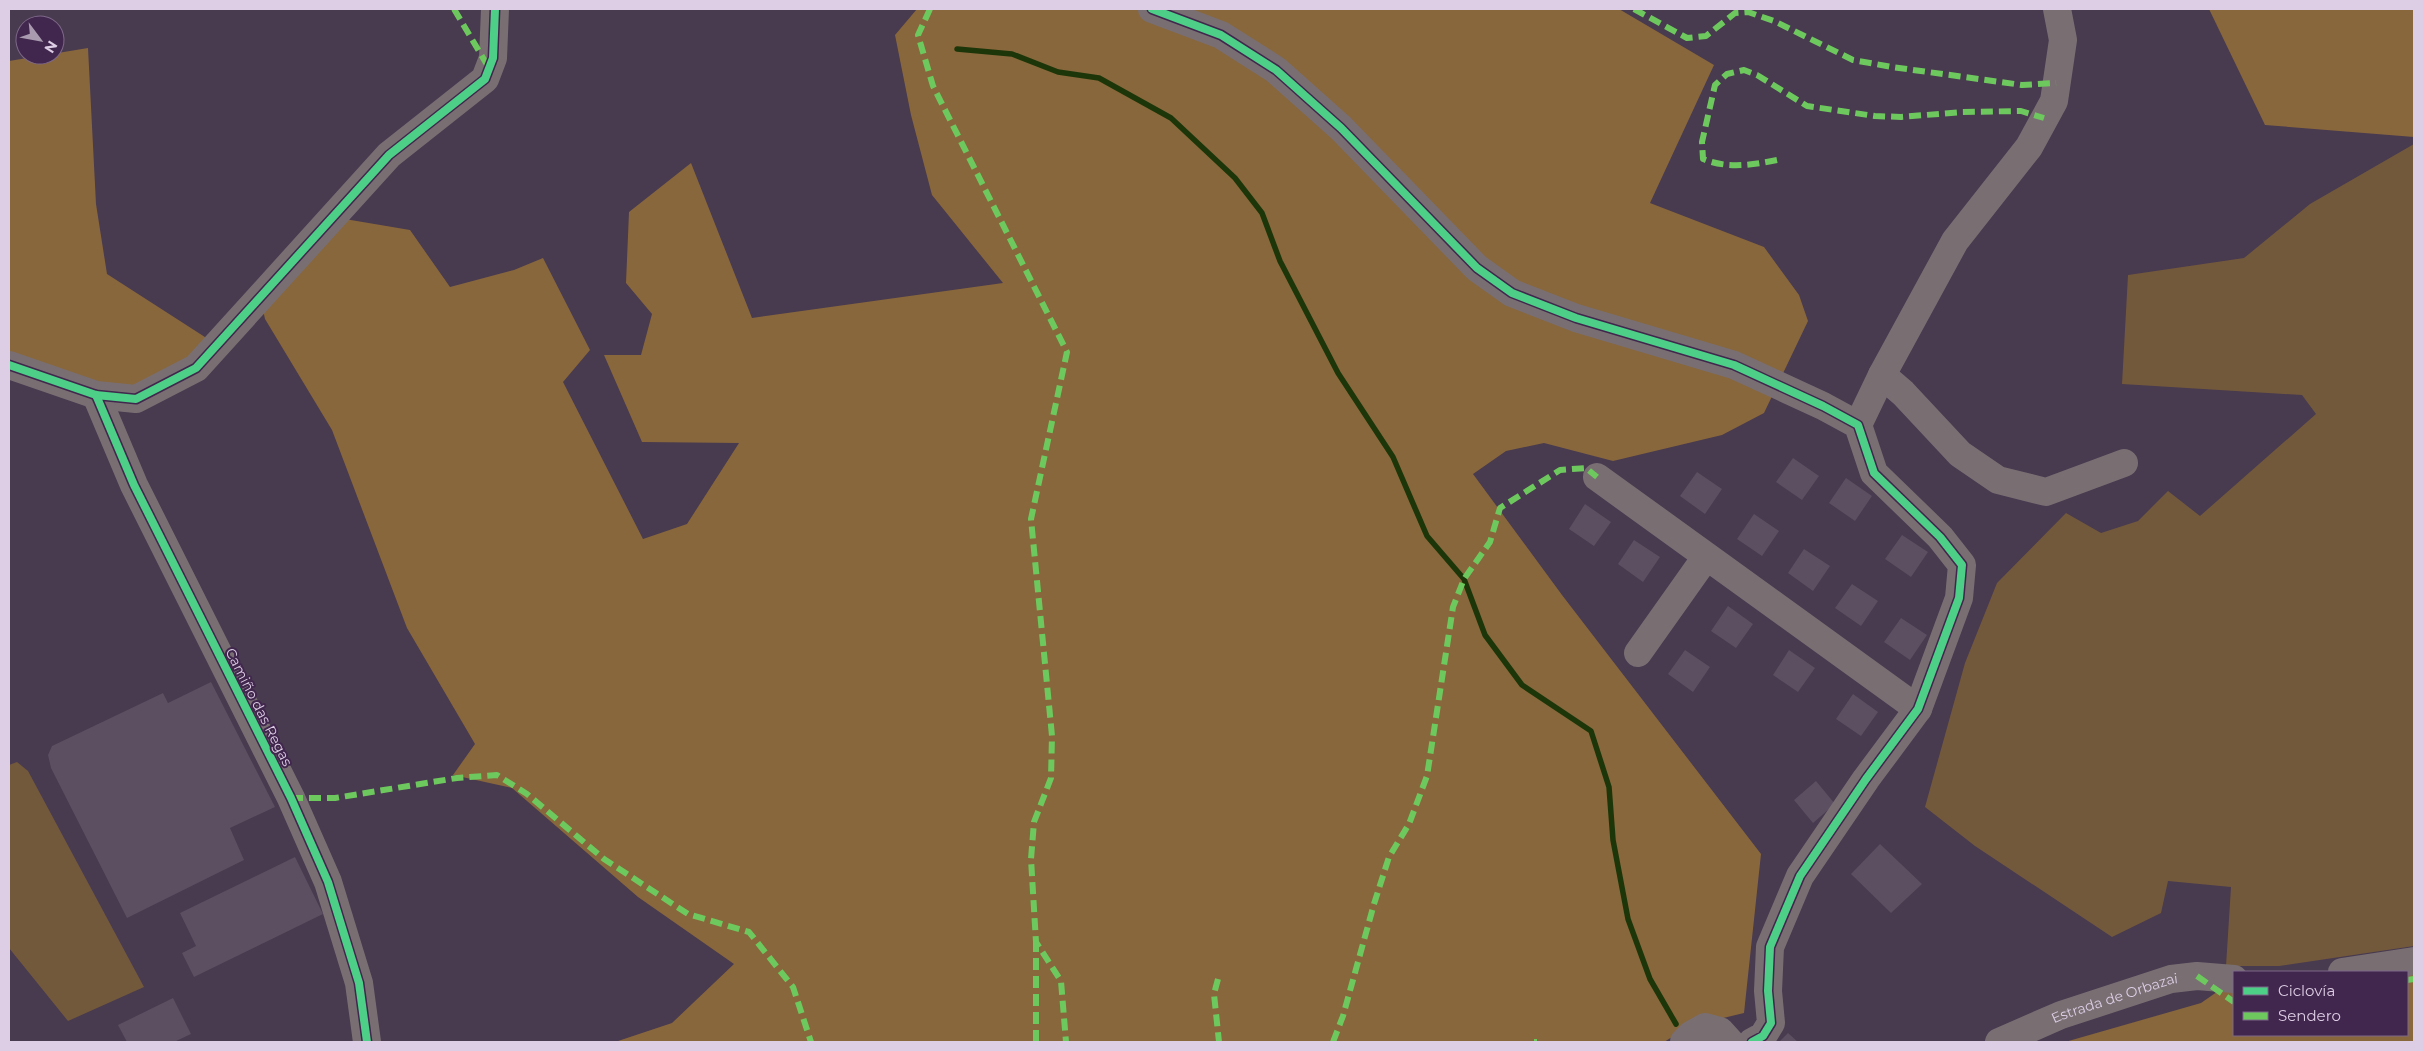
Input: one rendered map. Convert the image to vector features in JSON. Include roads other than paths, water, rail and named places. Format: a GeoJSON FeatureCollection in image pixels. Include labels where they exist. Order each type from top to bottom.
{"type":"FeatureCollection","features":[{"type":"Feature","properties":{"kind":"street"},"geometry":{"type":"LineString","coordinates":[[11,360],[96,395],[136,399],[196,368],[389,155],[485,79],[493,58],[495,9]]}},
{"type":"Feature","properties":{"kind":"street"},"geometry":{"type":"LineString","coordinates":[[1152,9],[1221,35],[1276,70],[1341,128],[1477,268],[1512,294],[1576,318],[1734,365],[1823,406],[1858,425],[1874,473],[1940,537],[1962,565],[1958,598],[1918,709],[1866,779],[1800,876],[1770,947],[1768,991],[1771,1023],[1763,1036],[1752,1042]]}},
{"type":"Feature","properties":{"kind":"street"},"geometry":{"type":"LineString","coordinates":[[1858,425],[1882,375],[1955,241],[2029,147],[2054,101],[2064,40],[2057,9]]}},
{"type":"Feature","properties":{"kind":"street"},"geometry":{"type":"LineString","coordinates":[[1882,375],[1903,392],[1960,454],[1998,480],[2046,492],[2124,463]]}},
{"type":"Feature","properties":{"kind":"street","name":"Camiño das Regas"},"geometry":{"type":"LineString","coordinates":[[96,395],[134,485],[291,798],[328,882],[359,983],[367,1042]]}},
{"type":"Feature","properties":{"kind":"street"},"geometry":{"type":"LineString","coordinates":[[1597,476],[1918,709]]}},
{"type":"Feature","properties":{"kind":"street"},"geometry":{"type":"LineString","coordinates":[[1638,653],[1706,556]]}},
{"type":"Feature","properties":{"kind":"street"},"geometry":{"type":"LineString","coordinates":[[2349,971],[2414,961]]}},
{"type":"Feature","properties":{"kind":"street","name":"Estrada de Orbazai"},"geometry":{"type":"LineString","coordinates":[[1999,1042],[2061,1015],[2171,979],[2197,976],[2233,979]]}},
{"type":"Feature","properties":{"kind":"street"},"geometry":{"type":"LineString","coordinates":[[1684,1042],[1691,1035],[1705,1027],[1720,1031],[1730,1042]]}},
{"type":"Feature","properties":{"kind":"waterway"},"geometry":{"type":"LineString","coordinates":[[957,49],[1012,54],[1058,72],[1099,78],[1171,118],[1235,178],[1262,213],[1280,261],[1338,373],[1393,457],[1427,536],[1464,579],[1485,635],[1522,685],[1591,731],[1609,787],[1613,840],[1628,919],[1650,979],[1676,1024]]}}]}
